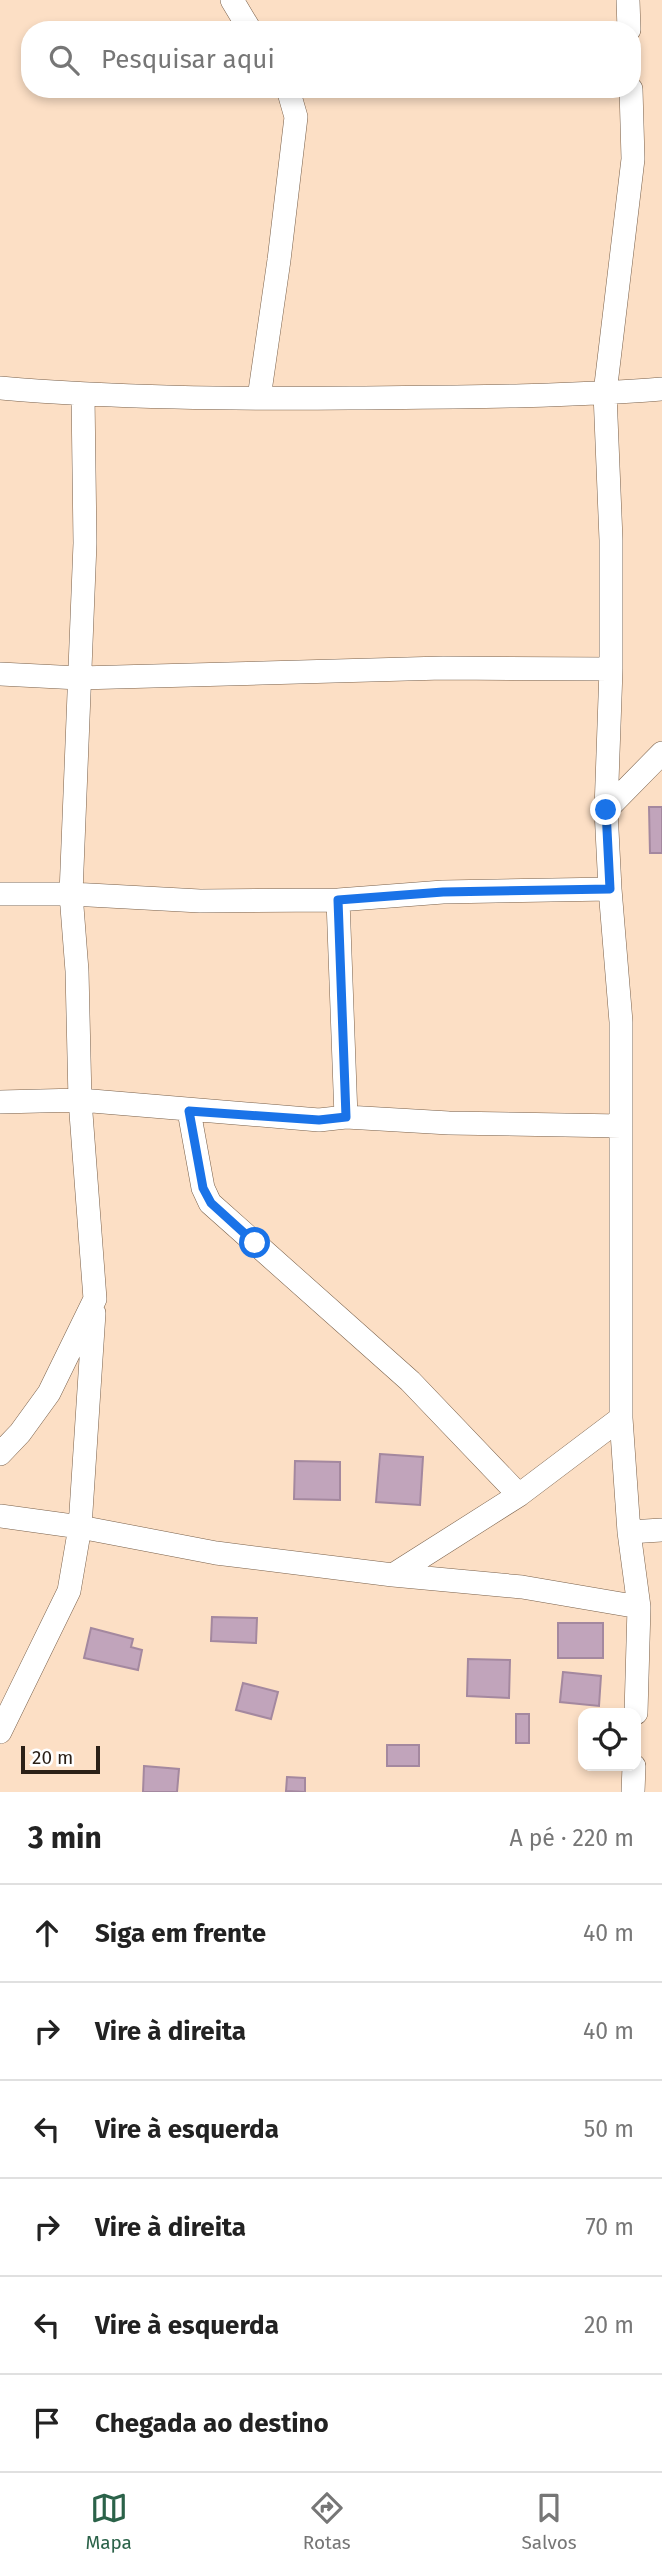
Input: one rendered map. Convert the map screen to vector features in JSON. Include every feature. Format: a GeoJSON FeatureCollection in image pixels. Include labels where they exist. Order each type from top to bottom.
{"type":"FeatureCollection","features":[{"type":"Feature","properties":{"kind":"street"},"geometry":{"type":"LineString","coordinates":[[232,0],[245,21]]}},
{"type":"Feature","properties":{"kind":"street"},"geometry":{"type":"LineString","coordinates":[[628,0],[629,21]]}},
{"type":"Feature","properties":{"kind":"street"},"geometry":{"type":"LineString","coordinates":[[259,398],[296,117],[291,98]]}},
{"type":"Feature","properties":{"kind":"street"},"geometry":{"type":"LineString","coordinates":[[631,98],[633,159],[605,393],[611,540],[611,669],[606,810],[621,1023],[621,1418],[629,1532],[639,1607],[636,1708]]}},
{"type":"Feature","properties":{"kind":"street"},"geometry":{"type":"LineString","coordinates":[[0,388],[83,395],[259,398],[605,393],[662,388]]}},
{"type":"Feature","properties":{"kind":"street"},"geometry":{"type":"LineString","coordinates":[[0,1732],[54,1627],[69,1591],[80,1527],[95,1299],[80,1100],[77,971],[71,894],[85,543],[83,395]]}},
{"type":"Feature","properties":{"kind":"street"},"geometry":{"type":"LineString","coordinates":[[0,674],[79,678],[429,668],[611,669]]}},
{"type":"Feature","properties":{"kind":"street"},"geometry":{"type":"LineString","coordinates":[[606,810],[662,753]]}},
{"type":"Feature","properties":{"kind":"street"},"geometry":{"type":"LineString","coordinates":[[0,894],[71,894],[200,901],[338,900],[443,892],[610,889]]}},
{"type":"Feature","properties":{"kind":"street"},"geometry":{"type":"LineString","coordinates":[[338,900],[346,1117]]}},
{"type":"Feature","properties":{"kind":"street"},"geometry":{"type":"LineString","coordinates":[[0,1102],[80,1100],[319,1120],[346,1117],[449,1123],[621,1126]]}},
{"type":"Feature","properties":{"kind":"street"},"geometry":{"type":"LineString","coordinates":[[189,1111],[203,1188],[211,1203],[411,1381],[519,1495]]}},
{"type":"Feature","properties":{"kind":"street"},"geometry":{"type":"LineString","coordinates":[[0,1454],[20,1433],[49,1393],[95,1299]]}},
{"type":"Feature","properties":{"kind":"street"},"geometry":{"type":"LineString","coordinates":[[393,1575],[519,1495],[621,1418]]}},
{"type":"Feature","properties":{"kind":"street"},"geometry":{"type":"LineString","coordinates":[[0,1516],[80,1527],[216,1553],[393,1575],[522,1587],[639,1607]]}},
{"type":"Feature","properties":{"kind":"street"},"geometry":{"type":"LineString","coordinates":[[629,1532],[662,1530]]}},
{"type":"Feature","properties":{"kind":"street"},"geometry":{"type":"LineString","coordinates":[[633,1792],[634,1771]]}},
{"type":"Feature","properties":{"kind":"building"},"geometry":{"type":"Polygon","coordinates":[[[649,807],[662,807],[662,853],[650,853],[649,807]]]}},
{"type":"Feature","properties":{"kind":"building"},"geometry":{"type":"Polygon","coordinates":[[[380,1454],[423,1457],[420,1505],[376,1502],[380,1454]]]}},
{"type":"Feature","properties":{"kind":"building"},"geometry":{"type":"Polygon","coordinates":[[[295,1461],[340,1462],[340,1500],[294,1499],[295,1461]]]}},
{"type":"Feature","properties":{"kind":"building"},"geometry":{"type":"Polygon","coordinates":[[[212,1617],[257,1618],[256,1643],[211,1641],[212,1617]]]}},
{"type":"Feature","properties":{"kind":"building"},"geometry":{"type":"Polygon","coordinates":[[[558,1623],[603,1623],[603,1658],[558,1658],[558,1623]]]}},
{"type":"Feature","properties":{"kind":"building"},"geometry":{"type":"Polygon","coordinates":[[[91,1628],[133,1639],[131,1647],[142,1650],[138,1670],[84,1658],[91,1628]]]}},
{"type":"Feature","properties":{"kind":"building"},"geometry":{"type":"Polygon","coordinates":[[[468,1659],[510,1660],[509,1698],[467,1696],[468,1659]]]}},
{"type":"Feature","properties":{"kind":"building"},"geometry":{"type":"Polygon","coordinates":[[[563,1672],[601,1676],[599,1706],[560,1702],[563,1672]]]}},
{"type":"Feature","properties":{"kind":"building"},"geometry":{"type":"Polygon","coordinates":[[[243,1683],[278,1692],[271,1719],[236,1710],[243,1683]]]}},
{"type":"Feature","properties":{"kind":"building"},"geometry":{"type":"Polygon","coordinates":[[[516,1714],[529,1714],[529,1743],[516,1743],[516,1714]]]}},
{"type":"Feature","properties":{"kind":"building"},"geometry":{"type":"Polygon","coordinates":[[[387,1745],[419,1745],[419,1766],[387,1766],[387,1745]]]}},
{"type":"Feature","properties":{"kind":"building"},"geometry":{"type":"Polygon","coordinates":[[[144,1766],[179,1769],[177,1792],[143,1792],[144,1766]]]}},
{"type":"Feature","properties":{"kind":"building"},"geometry":{"type":"Polygon","coordinates":[[[287,1777],[305,1778],[305,1792],[286,1791],[287,1777]]]}},
{"type":"Feature","properties":{"kind":"route"},"geometry":{"type":"LineString","coordinates":[[255,1243],[224,1217],[211,1203],[203,1188],[189,1111],[319,1120],[346,1117],[338,900],[443,892],[610,889],[606,810]]}}]}
